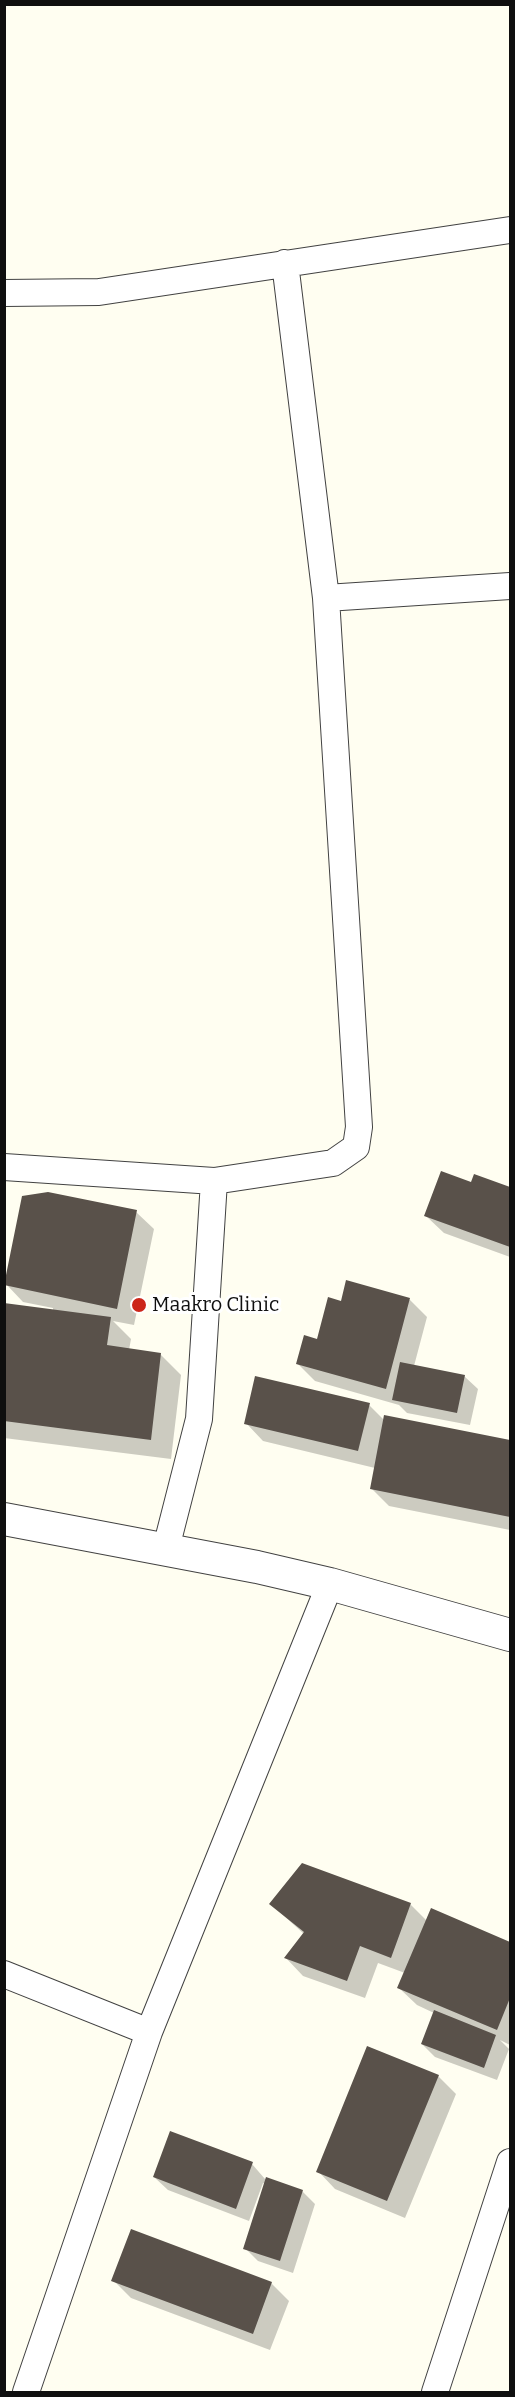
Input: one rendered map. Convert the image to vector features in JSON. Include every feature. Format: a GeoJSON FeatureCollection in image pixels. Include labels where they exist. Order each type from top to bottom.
{"type":"FeatureCollection","features":[{"type":"Feature","properties":{"kind":"street"},"geometry":{"type":"LineString","coordinates":[[4,293],[99,292],[285,262],[510,230]]}},
{"type":"Feature","properties":{"kind":"street"},"geometry":{"type":"LineString","coordinates":[[4,1167],[214,1181],[333,1162],[356,1147],[359,1126],[326,598],[285,262]]}},
{"type":"Feature","properties":{"kind":"street"},"geometry":{"type":"LineString","coordinates":[[326,598],[510,585]]}},
{"type":"Feature","properties":{"kind":"street"},"geometry":{"type":"LineString","coordinates":[[166,1548],[199,1419],[214,1181]]}},
{"type":"Feature","properties":{"kind":"street"},"geometry":{"type":"LineString","coordinates":[[4,1519],[166,1548],[330,1584],[510,1635]]}},
{"type":"Feature","properties":{"kind":"street"},"geometry":{"type":"LineString","coordinates":[[26,2392],[149,2032],[330,1584]]}},
{"type":"Feature","properties":{"kind":"street"},"geometry":{"type":"LineString","coordinates":[[4,1974],[149,2032]]}},
{"type":"Feature","properties":{"kind":"street"},"geometry":{"type":"LineString","coordinates":[[435,2392],[510,2162]]}},
{"type":"Feature","properties":{"kind":"building"},"geometry":{"type":"Polygon","coordinates":[[[441,1171],[471,1182],[474,1174],[510,1187],[510,1247],[424,1216],[441,1171]]]}},
{"type":"Feature","properties":{"kind":"building"},"geometry":{"type":"Polygon","coordinates":[[[48,1192],[137,1210],[117,1309],[4,1285],[22,1196],[48,1192]]]}},
{"type":"Feature","properties":{"kind":"building"},"geometry":{"type":"Polygon","coordinates":[[[346,1280],[410,1298],[386,1389],[296,1364],[304,1335],[317,1339],[328,1297],[341,1301],[346,1280]]]}},
{"type":"Feature","properties":{"kind":"building"},"geometry":{"type":"Polygon","coordinates":[[[4,1303],[111,1317],[107,1345],[161,1353],[151,1440],[4,1421],[4,1303]]]}},
{"type":"Feature","properties":{"kind":"building"},"geometry":{"type":"Polygon","coordinates":[[[400,1362],[465,1375],[457,1413],[392,1400],[400,1362]]]}},
{"type":"Feature","properties":{"kind":"building"},"geometry":{"type":"Polygon","coordinates":[[[255,1376],[370,1403],[358,1451],[244,1424],[255,1376]]]}},
{"type":"Feature","properties":{"kind":"building"},"geometry":{"type":"Polygon","coordinates":[[[384,1415],[510,1440],[510,1517],[370,1489],[384,1415]]]}},
{"type":"Feature","properties":{"kind":"building"},"geometry":{"type":"Polygon","coordinates":[[[302,1863],[411,1903],[391,1958],[360,1946],[347,1981],[284,1958],[304,1932],[269,1904],[302,1863]]]}},
{"type":"Feature","properties":{"kind":"building"},"geometry":{"type":"Polygon","coordinates":[[[431,1908],[510,1942],[510,1998],[497,2030],[397,1988],[431,1908]]]}},
{"type":"Feature","properties":{"kind":"building"},"geometry":{"type":"Polygon","coordinates":[[[434,2010],[496,2035],[484,2068],[421,2044],[434,2010]]]}},
{"type":"Feature","properties":{"kind":"building"},"geometry":{"type":"Polygon","coordinates":[[[367,2046],[439,2075],[387,2201],[316,2172],[367,2046]]]}},
{"type":"Feature","properties":{"kind":"building"},"geometry":{"type":"Polygon","coordinates":[[[170,2131],[253,2162],[236,2209],[153,2177],[170,2131]]]}},
{"type":"Feature","properties":{"kind":"building"},"geometry":{"type":"Polygon","coordinates":[[[266,2177],[303,2190],[280,2261],[243,2249],[266,2177]]]}},
{"type":"Feature","properties":{"kind":"building"},"geometry":{"type":"Polygon","coordinates":[[[131,2229],[272,2282],[253,2334],[111,2281],[131,2229]]]}},
{"type":"Feature","properties":{"kind":"place","name":"Maakro Clinic"},"geometry":{"type":"Point","coordinates":[139,1305]}}]}
